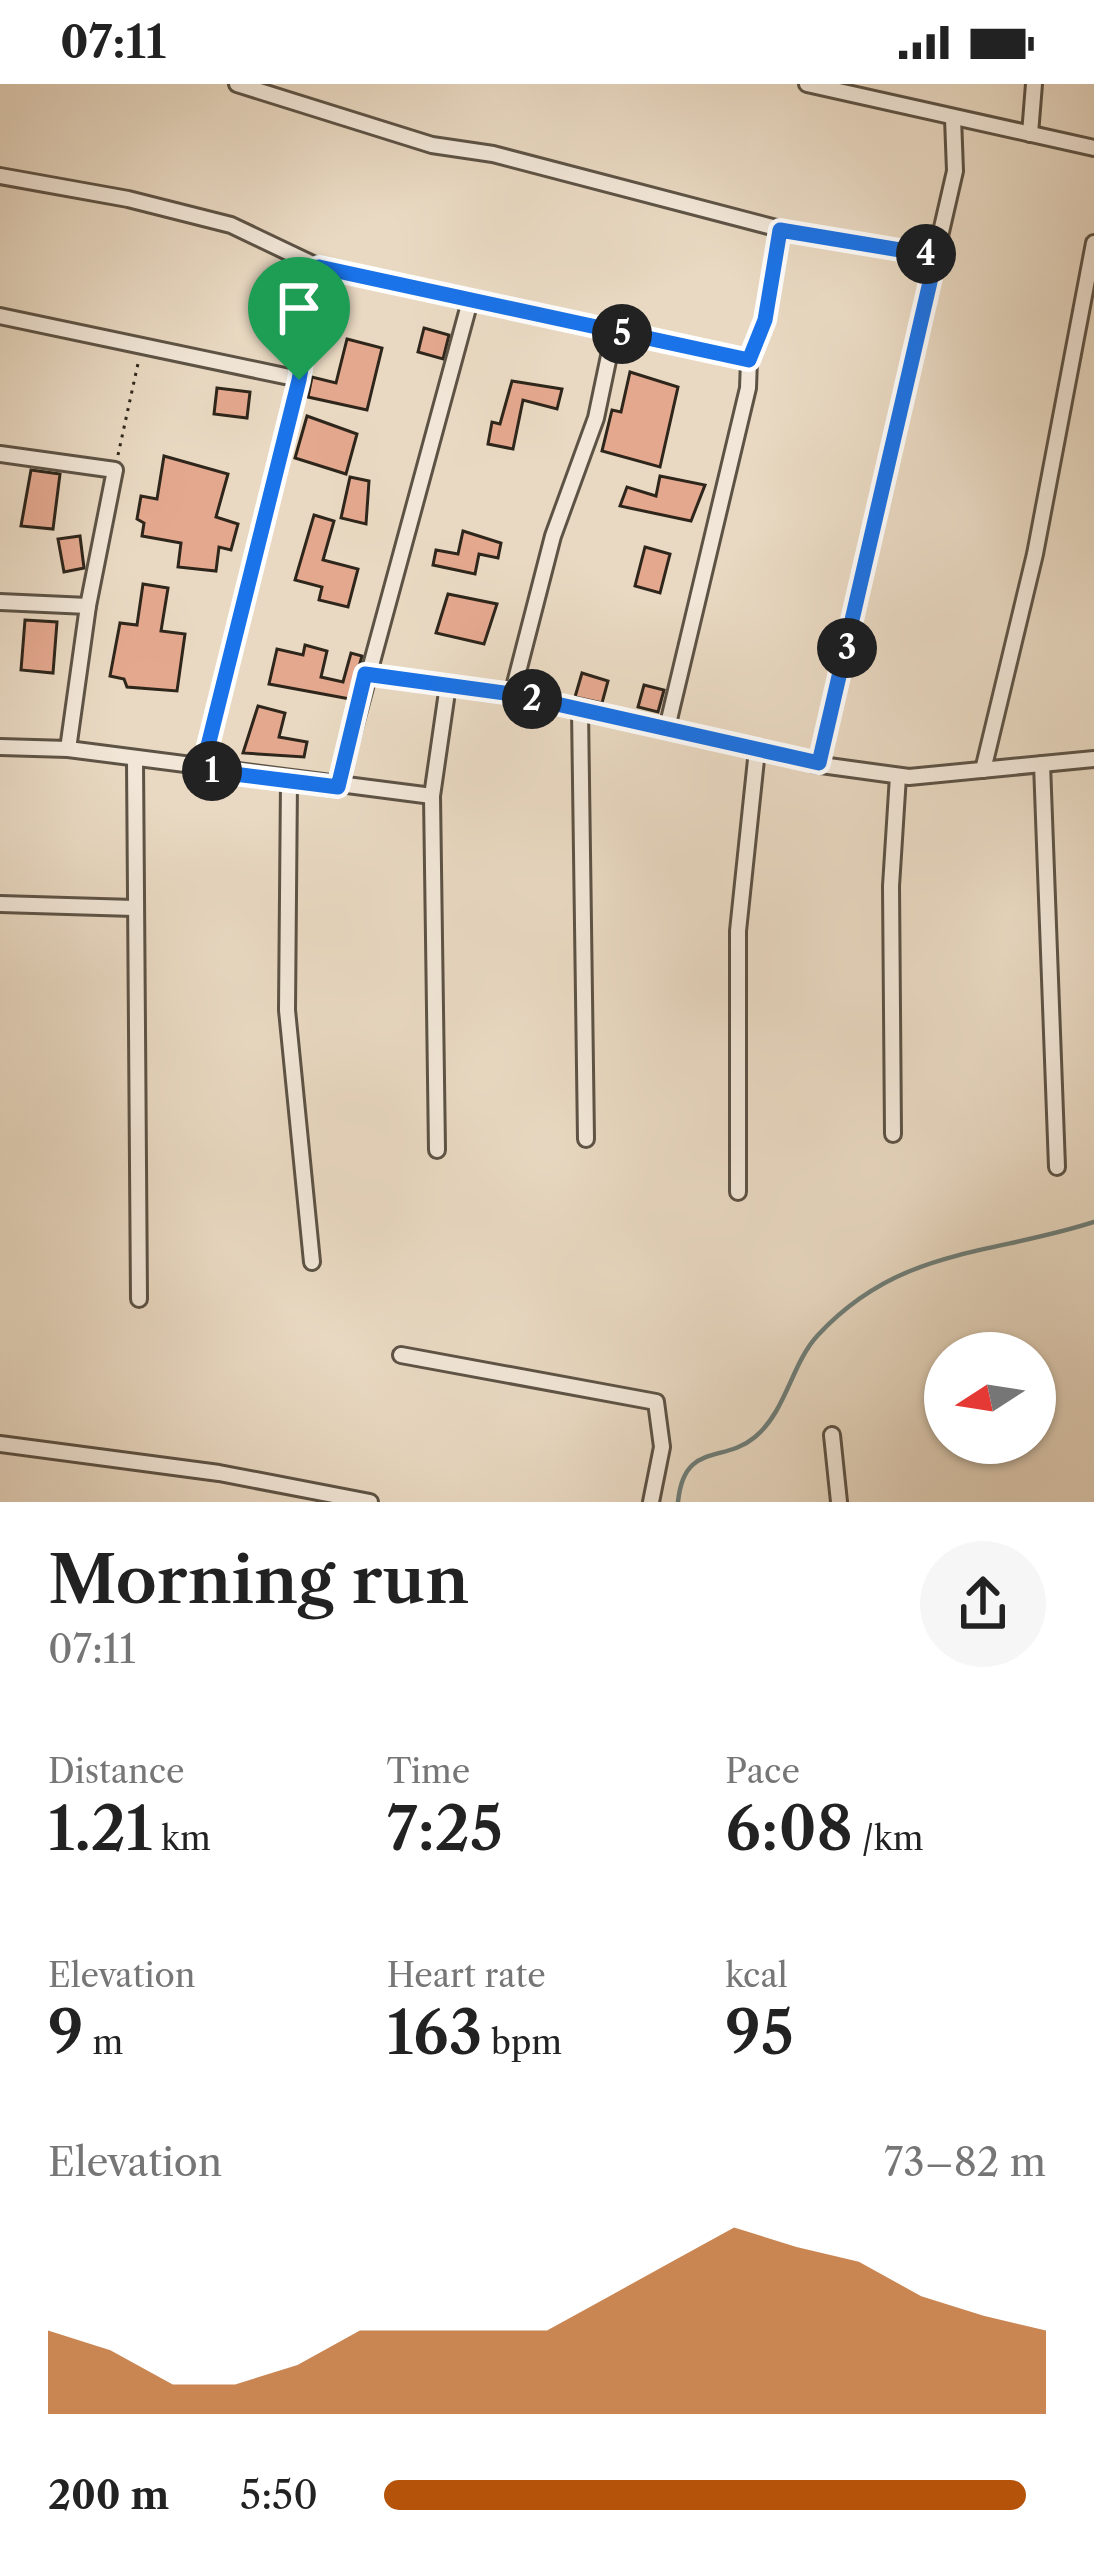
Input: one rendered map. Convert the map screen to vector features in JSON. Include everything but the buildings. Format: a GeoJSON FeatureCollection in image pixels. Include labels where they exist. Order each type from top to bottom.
{"type":"FeatureCollection","features":[{"type":"Feature","properties":{"kind":"street"},"geometry":{"type":"LineString","coordinates":[[237,84],[364,127],[589,178],[780,230],[936,256]]}},
{"type":"Feature","properties":{"kind":"street"},"geometry":{"type":"LineString","coordinates":[[807,84],[876,91],[953,118],[1094,148]]}},
{"type":"Feature","properties":{"kind":"street"},"geometry":{"type":"LineString","coordinates":[[1030,134],[1034,84]]}},
{"type":"Feature","properties":{"kind":"street"},"geometry":{"type":"LineString","coordinates":[[814,764],[822,758],[955,171],[953,118]]}},
{"type":"Feature","properties":{"kind":"street"},"geometry":{"type":"LineString","coordinates":[[0,176],[128,199],[231,225],[319,267],[749,360]]}},
{"type":"Feature","properties":{"kind":"street"},"geometry":{"type":"LineString","coordinates":[[667,728],[748,388],[749,360],[765,320],[780,230]]}},
{"type":"Feature","properties":{"kind":"street"},"geometry":{"type":"LineString","coordinates":[[982,770],[1035,554],[1094,243]]}},
{"type":"Feature","properties":{"kind":"street"},"geometry":{"type":"LineString","coordinates":[[202,770],[299,380],[319,267]]}},
{"type":"Feature","properties":{"kind":"street"},"geometry":{"type":"LineString","coordinates":[[338,787],[365,674],[470,302]]}},
{"type":"Feature","properties":{"kind":"street"},"geometry":{"type":"LineString","coordinates":[[0,316],[299,380]]}},
{"type":"Feature","properties":{"kind":"street"},"geometry":{"type":"LineString","coordinates":[[512,694],[554,536],[596,418],[614,332]]}},
{"type":"Feature","properties":{"kind":"street"},"geometry":{"type":"LineString","coordinates":[[0,454],[115,470],[88,606],[68,749]]}},
{"type":"Feature","properties":{"kind":"street"},"geometry":{"type":"LineString","coordinates":[[0,602],[88,606]]}},
{"type":"Feature","properties":{"kind":"street"},"geometry":{"type":"LineString","coordinates":[[365,674],[512,694],[814,764],[898,776],[1094,759]]}},
{"type":"Feature","properties":{"kind":"street"},"geometry":{"type":"LineString","coordinates":[[437,1150],[432,796],[448,686]]}},
{"type":"Feature","properties":{"kind":"street"},"geometry":{"type":"LineString","coordinates":[[580,710],[586,1139]]}},
{"type":"Feature","properties":{"kind":"street"},"geometry":{"type":"LineString","coordinates":[[0,747],[68,749],[202,770],[432,796]]}},
{"type":"Feature","properties":{"kind":"street"},"geometry":{"type":"LineString","coordinates":[[738,1192],[738,931],[757,750]]}},
{"type":"Feature","properties":{"kind":"street"},"geometry":{"type":"LineString","coordinates":[[135,760],[139,1299]]}},
{"type":"Feature","properties":{"kind":"street"},"geometry":{"type":"LineString","coordinates":[[1042,764],[1057,1167]]}},
{"type":"Feature","properties":{"kind":"street"},"geometry":{"type":"LineString","coordinates":[[893,1134],[891,886],[898,776]]}},
{"type":"Feature","properties":{"kind":"street"},"geometry":{"type":"LineString","coordinates":[[290,781],[286,1010],[312,1262]]}},
{"type":"Feature","properties":{"kind":"street"},"geometry":{"type":"LineString","coordinates":[[0,904],[134,908]]}},
{"type":"Feature","properties":{"kind":"street"},"geometry":{"type":"LineString","coordinates":[[401,1355],[656,1402],[662,1447],[651,1502]]}},
{"type":"Feature","properties":{"kind":"street"},"geometry":{"type":"LineString","coordinates":[[832,1435],[839,1502]]}},
{"type":"Feature","properties":{"kind":"street"},"geometry":{"type":"LineString","coordinates":[[0,1444],[219,1473],[370,1502]]}},
{"type":"Feature","properties":{"kind":"path"},"geometry":{"type":"LineString","coordinates":[[115,470],[142,346]]}},
{"type":"Feature","properties":{"kind":"waterway"},"geometry":{"type":"LineString","coordinates":[[678,1502],[688,1470],[697,1462],[743,1445],[766,1426],[809,1347],[849,1306],[881,1285],[947,1258],[1094,1222]]}},
{"type":"Feature","properties":{"kind":"route"},"geometry":{"type":"LineString","coordinates":[[780,230],[936,256],[822,758],[814,764],[512,694],[365,674],[351,752],[338,787],[202,770],[299,380],[319,267],[749,360],[765,320],[780,230]]}}]}
